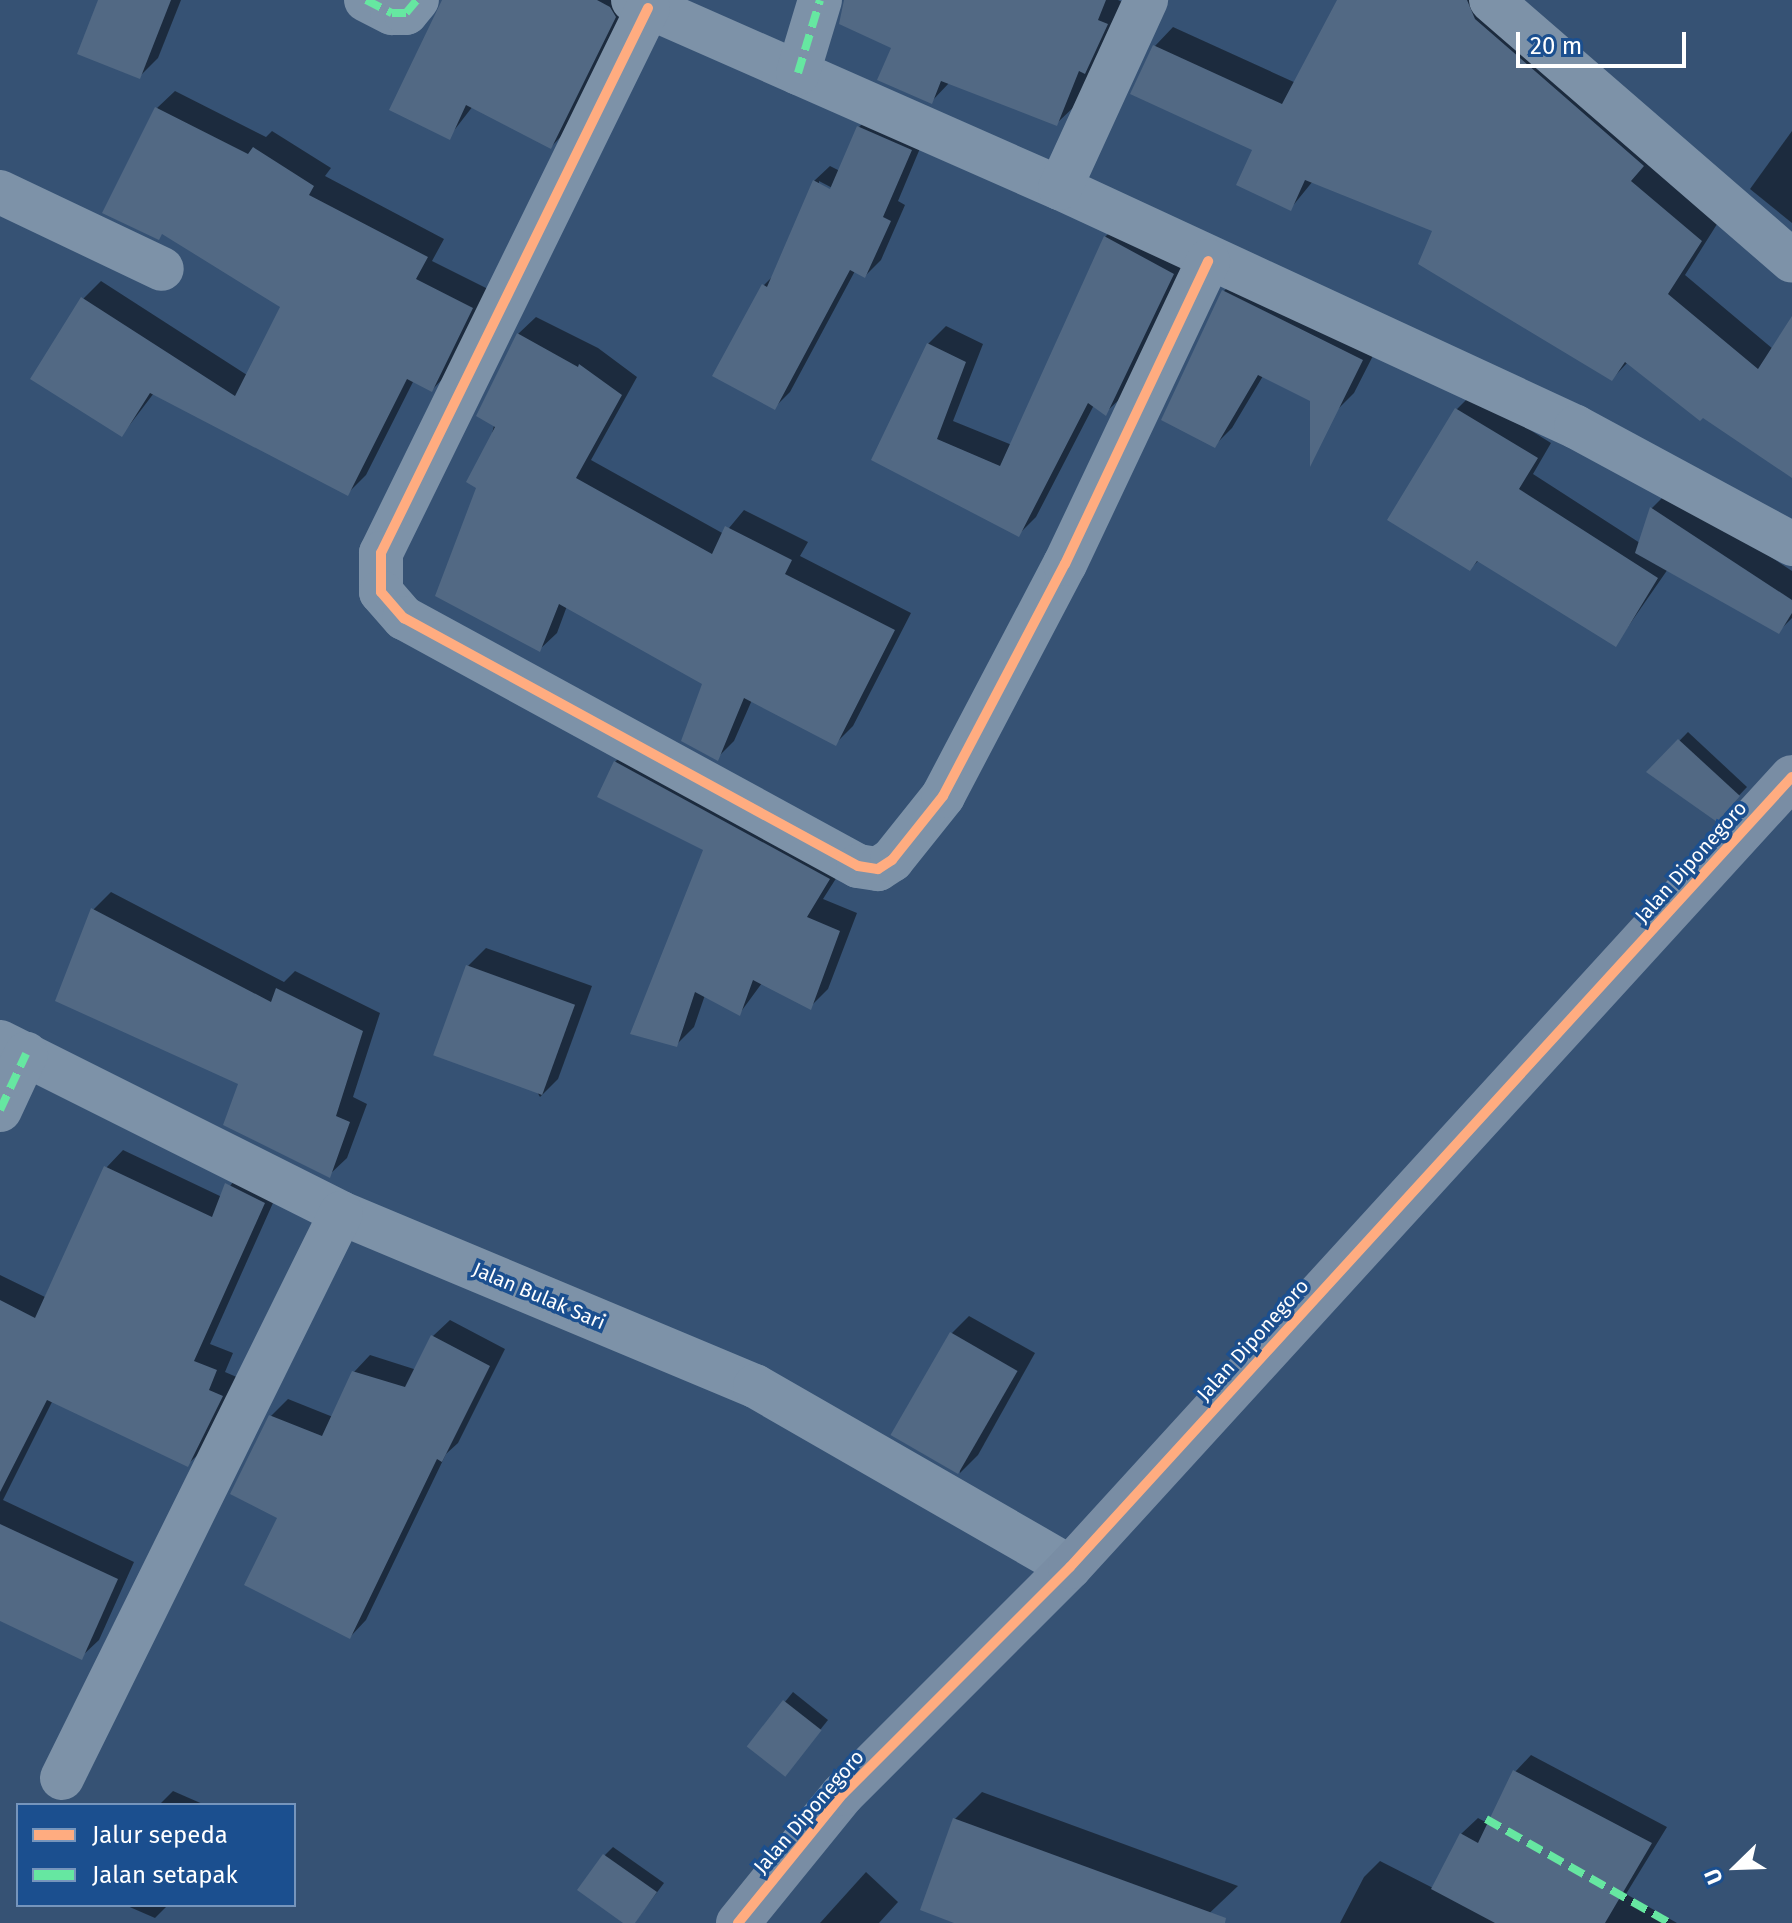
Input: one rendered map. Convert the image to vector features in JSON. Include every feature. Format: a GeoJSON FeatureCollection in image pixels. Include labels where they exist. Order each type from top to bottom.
{"type":"FeatureCollection","features":[{"type":"Feature","properties":{"kind":"street"},"geometry":{"type":"LineString","coordinates":[[366,0],[392,13],[406,13],[417,0]]}},
{"type":"Feature","properties":{"kind":"street"},"geometry":{"type":"LineString","coordinates":[[798,73],[820,0]]}},
{"type":"Feature","properties":{"kind":"street"},"geometry":{"type":"LineString","coordinates":[[1060,188],[1146,0]]}},
{"type":"Feature","properties":{"kind":"street"},"geometry":{"type":"LineString","coordinates":[[1491,0],[1792,261]]}},
{"type":"Feature","properties":{"kind":"street"},"geometry":{"type":"LineString","coordinates":[[1208,261],[1065,564],[943,796],[892,860],[878,869],[858,866],[404,618],[381,592],[381,553],[640,4],[1060,188],[1208,261],[1576,427],[1792,544]]}},
{"type":"Feature","properties":{"kind":"street"},"geometry":{"type":"LineString","coordinates":[[0,192],[162,269]]}},
{"type":"Feature","properties":{"kind":"street","name":"Jalan Diponegoro"},"geometry":{"type":"LineString","coordinates":[[738,1923],[843,1794],[1070,1567],[1792,777]]}},
{"type":"Feature","properties":{"kind":"street"},"geometry":{"type":"LineString","coordinates":[[0,1110],[13,1048]]}},
{"type":"Feature","properties":{"kind":"street","name":"Jalan Bulak Sari"},"geometry":{"type":"LineString","coordinates":[[13,1048],[341,1213],[755,1386],[1070,1567]]}},
{"type":"Feature","properties":{"kind":"street"},"geometry":{"type":"LineString","coordinates":[[62,1778],[341,1213]]}},
{"type":"Feature","properties":{"kind":"building"},"geometry":{"type":"Polygon","coordinates":[[[98,0],[171,0],[140,79],[77,54],[98,0]]]}},
{"type":"Feature","properties":{"kind":"building"},"geometry":{"type":"Polygon","coordinates":[[[442,0],[597,0],[610,7],[616,17],[551,149],[466,105],[450,140],[389,110],[442,0]]]}},
{"type":"Feature","properties":{"kind":"building"},"geometry":{"type":"Polygon","coordinates":[[[844,0],[1106,0],[1098,20],[1108,24],[1085,74],[1079,71],[1057,126],[941,81],[932,104],[877,80],[891,48],[839,24],[844,0]]]}},
{"type":"Feature","properties":{"kind":"building"},"geometry":{"type":"Polygon","coordinates":[[[1337,0],[1467,0],[1475,19],[1644,166],[1631,181],[1702,241],[1668,294],[1758,369],[1792,316],[1792,478],[1703,418],[1700,421],[1625,362],[1612,381],[1418,264],[1432,231],[1305,180],[1291,211],[1236,185],[1252,150],[1130,94],[1153,45],[1282,104],[1337,0]]]}},
{"type":"Feature","properties":{"kind":"building"},"geometry":{"type":"Polygon","coordinates":[[[155,107],[248,154],[253,147],[314,186],[309,195],[428,257],[416,279],[473,308],[432,392],[407,379],[348,496],[150,393],[122,437],[30,379],[81,297],[235,396],[280,307],[162,234],[159,240],[102,213],[155,107]]]}},
{"type":"Feature","properties":{"kind":"building"},"geometry":{"type":"Polygon","coordinates":[[[857,126],[912,150],[883,217],[891,221],[865,278],[850,270],[775,410],[712,376],[762,284],[767,287],[813,180],[830,189],[857,126]]]}},
{"type":"Feature","properties":{"kind":"building"},"geometry":{"type":"Polygon","coordinates":[[[1104,236],[1174,274],[1106,416],[1088,403],[1019,537],[871,460],[927,343],[966,362],[937,439],[1000,466],[1104,236]]]}},
{"type":"Feature","properties":{"kind":"building"},"geometry":{"type":"Polygon","coordinates":[[[1222,290],[1363,360],[1310,467],[1310,401],[1258,375],[1215,448],[1161,420],[1222,290]]]}},
{"type":"Feature","properties":{"kind":"building"},"geometry":{"type":"Polygon","coordinates":[[[517,333],[578,367],[579,364],[622,395],[576,478],[712,554],[725,526],[792,560],[785,574],[895,630],[836,746],[744,698],[718,761],[681,741],[702,684],[559,604],[540,652],[435,596],[476,488],[466,482],[495,427],[476,416],[517,333]]]}},
{"type":"Feature","properties":{"kind":"building"},"geometry":{"type":"Polygon","coordinates":[[[1455,408],[1538,458],[1519,489],[1658,578],[1616,647],[1477,561],[1470,571],[1387,520],[1455,408]]]}},
{"type":"Feature","properties":{"kind":"building"},"geometry":{"type":"Polygon","coordinates":[[[1650,507],[1792,600],[1792,613],[1779,634],[1635,553],[1650,507]]]}},
{"type":"Feature","properties":{"kind":"building"},"geometry":{"type":"Polygon","coordinates":[[[1678,739],[1740,796],[1717,822],[1646,772],[1678,739]]]}},
{"type":"Feature","properties":{"kind":"building"},"geometry":{"type":"Polygon","coordinates":[[[614,761],[830,879],[807,917],[840,931],[811,1010],[753,980],[740,1016],[695,992],[677,1047],[630,1034],[703,850],[597,797],[614,761]]]}},
{"type":"Feature","properties":{"kind":"building"},"geometry":{"type":"Polygon","coordinates":[[[91,908],[271,1002],[276,988],[363,1031],[336,1116],[350,1122],[330,1178],[223,1125],[238,1084],[55,1001],[91,908]]]}},
{"type":"Feature","properties":{"kind":"building"},"geometry":{"type":"Polygon","coordinates":[[[466,965],[575,1005],[542,1095],[433,1055],[466,965]]]}},
{"type":"Feature","properties":{"kind":"building"},"geometry":{"type":"Polygon","coordinates":[[[104,1166],[212,1217],[225,1183],[265,1203],[194,1361],[217,1370],[209,1390],[223,1396],[188,1467],[47,1400],[0,1492],[0,1300],[35,1318],[104,1166]]]}},
{"type":"Feature","properties":{"kind":"building"},"geometry":{"type":"Polygon","coordinates":[[[950,1332],[1018,1371],[958,1474],[890,1435],[950,1332]]]}},
{"type":"Feature","properties":{"kind":"building"},"geometry":{"type":"Polygon","coordinates":[[[431,1335],[490,1366],[442,1462],[437,1459],[350,1639],[244,1585],[277,1518],[230,1494],[269,1415],[322,1436],[352,1371],[405,1387],[431,1335]]]}},
{"type":"Feature","properties":{"kind":"building"},"geometry":{"type":"Polygon","coordinates":[[[0,1524],[118,1579],[82,1660],[0,1621],[0,1524]]]}},
{"type":"Feature","properties":{"kind":"building"},"geometry":{"type":"Polygon","coordinates":[[[783,1700],[822,1730],[785,1777],[747,1746],[783,1700]]]}},
{"type":"Feature","properties":{"kind":"building"},"geometry":{"type":"Polygon","coordinates":[[[1513,1770],[1652,1843],[1605,1923],[1495,1923],[1431,1889],[1460,1833],[1478,1843],[1513,1770]]]}},
{"type":"Feature","properties":{"kind":"building"},"geometry":{"type":"Polygon","coordinates":[[[953,1818],[1226,1918],[1225,1923],[954,1923],[920,1910],[953,1818]]]}},
{"type":"Feature","properties":{"kind":"building"},"geometry":{"type":"Polygon","coordinates":[[[603,1854],[657,1892],[635,1923],[623,1923],[577,1890],[603,1854]]]}},
{"type":"Feature","properties":{"kind":"marked path"},"geometry":{"type":"LineString","coordinates":[[366,0],[392,13],[406,13],[417,0]]}},
{"type":"Feature","properties":{"kind":"marked path"},"geometry":{"type":"LineString","coordinates":[[798,73],[820,0]]}},
{"type":"Feature","properties":{"kind":"marked path"},"geometry":{"type":"LineString","coordinates":[[0,1110],[26,1054]]}},
{"type":"Feature","properties":{"kind":"marked path"},"geometry":{"type":"LineString","coordinates":[[1486,1819],[1670,1923]]}},
{"type":"Feature","properties":{"kind":"cycle path"},"geometry":{"type":"LineString","coordinates":[[648,8],[381,553],[381,592],[404,618],[858,866],[878,869],[892,860],[943,796],[1065,564],[1208,261]]}},
{"type":"Feature","properties":{"kind":"cycle path"},"geometry":{"type":"LineString","coordinates":[[738,1923],[843,1794],[1070,1567],[1792,777]]}}]}
